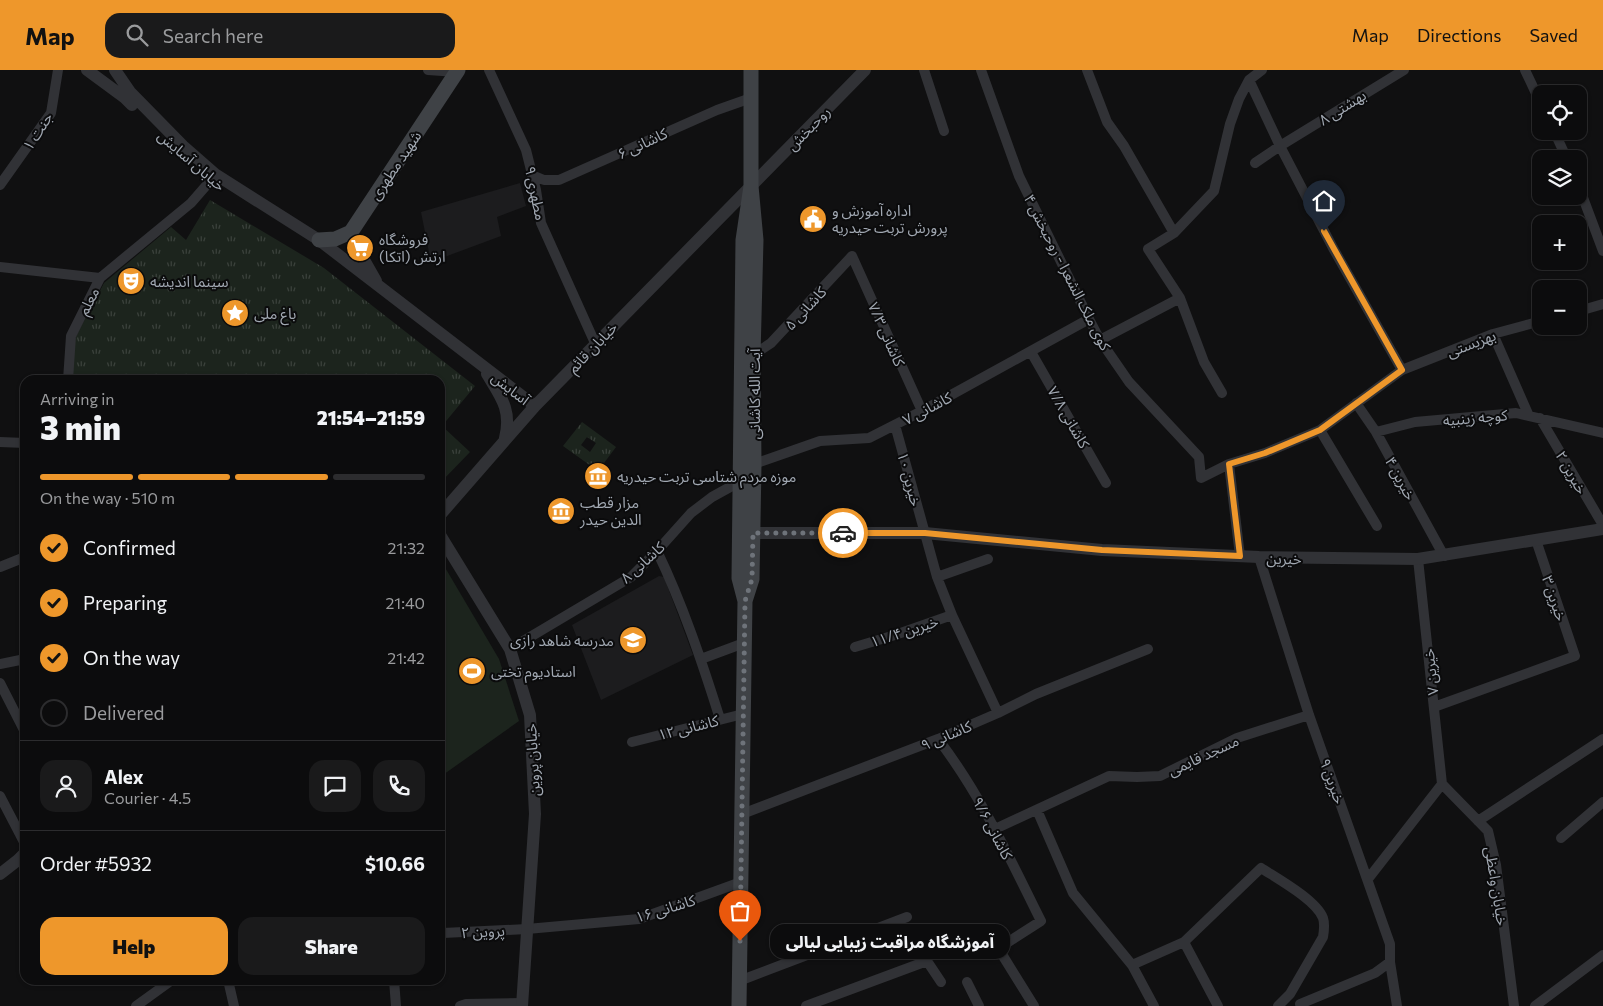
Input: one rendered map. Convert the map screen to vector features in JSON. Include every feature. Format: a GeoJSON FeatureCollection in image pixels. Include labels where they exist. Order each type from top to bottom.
{"type":"FeatureCollection","features":[{"type":"Feature","properties":{"kind":"main road","name":"آیت الله کاشانی"},"geometry":{"type":"LineString","coordinates":[[745,601],[752,579],[754,464],[753,355],[756,240],[751,186],[751,70]]}},
{"type":"Feature","properties":{"kind":"main road","name":"شهید مطهری"},"geometry":{"type":"LineString","coordinates":[[350,232],[457,71]]}},
{"type":"Feature","properties":{"kind":"main road","name":"آیت الله کاشانی"},"geometry":{"type":"LineString","coordinates":[[739,1006],[745,601],[739,578],[743,240],[751,186]]}},
{"type":"Feature","properties":{"kind":"main road"},"geometry":{"type":"LineString","coordinates":[[319,240],[335,239],[350,232]]}},
{"type":"Feature","properties":{"kind":"street","name":"جنت ۱"},"geometry":{"type":"LineString","coordinates":[[0,185],[52,113],[58,70]]}},
{"type":"Feature","properties":{"kind":"street","name":"خیابان آسایش"},"geometry":{"type":"LineString","coordinates":[[87,70],[125,98],[210,180],[314,246],[332,251]]}},
{"type":"Feature","properties":{"kind":"street","name":"خیابان آسایش"},"geometry":{"type":"LineString","coordinates":[[115,70],[130,92],[183,146],[215,174],[319,240],[482,365]]}},
{"type":"Feature","properties":{"kind":"street"},"geometry":{"type":"LineString","coordinates":[[428,70],[457,71]]}},
{"type":"Feature","properties":{"kind":"street","name":"مطهری ۹"},"geometry":{"type":"LineString","coordinates":[[489,70],[526,150],[541,223],[595,343]]}},
{"type":"Feature","properties":{"kind":"street","name":"روحبخش"},"geometry":{"type":"LineString","coordinates":[[751,186],[865,70]]}},
{"type":"Feature","properties":{"kind":"street"},"geometry":{"type":"LineString","coordinates":[[924,70],[944,131]]}},
{"type":"Feature","properties":{"kind":"street","name":"کوی ملک الشعرا - روحبخش ۴"},"geometry":{"type":"LineString","coordinates":[[982,70],[1020,176],[1089,320],[1100,340],[1130,382],[1199,457],[1201,478]]}},
{"type":"Feature","properties":{"kind":"street"},"geometry":{"type":"LineString","coordinates":[[1087,70],[1107,122],[1124,146],[1174,233]]}},
{"type":"Feature","properties":{"kind":"street"},"geometry":{"type":"LineString","coordinates":[[1222,393],[1204,362],[1180,298],[1148,249],[1174,233],[1214,191],[1230,124],[1239,99],[1249,80],[1262,70]]}},
{"type":"Feature","properties":{"kind":"street","name":"بهشتی ۸"},"geometry":{"type":"LineString","coordinates":[[1255,163],[1404,70]]}},
{"type":"Feature","properties":{"kind":"street"},"geometry":{"type":"LineString","coordinates":[[1525,70],[1532,85]]}},
{"type":"Feature","properties":{"kind":"street"},"geometry":{"type":"LineString","coordinates":[[1249,80],[1280,146],[1333,248],[1402,370]]}},
{"type":"Feature","properties":{"kind":"street","name":"کاشانی ۶"},"geometry":{"type":"LineString","coordinates":[[532,175],[544,180],[559,180],[717,110],[751,98]]}},
{"type":"Feature","properties":{"kind":"street","name":"معلم"},"geometry":{"type":"LineString","coordinates":[[68,375],[70,336],[100,278],[191,202],[210,180]]}},
{"type":"Feature","properties":{"kind":"street","name":"خیابان قائم"},"geometry":{"type":"LineString","coordinates":[[445,509],[535,406],[751,186]]}},
{"type":"Feature","properties":{"kind":"street"},"geometry":{"type":"LineString","coordinates":[[1586,205],[1603,251]]}},
{"type":"Feature","properties":{"kind":"street","name":"خیابان آسایش"},"geometry":{"type":"LineString","coordinates":[[350,232],[379,287]]}},
{"type":"Feature","properties":{"kind":"street","name":"کاشانی ۵"},"geometry":{"type":"LineString","coordinates":[[753,355],[771,343],[852,256]]}},
{"type":"Feature","properties":{"kind":"street","name":"کاشانی ۷/۳"},"geometry":{"type":"LineString","coordinates":[[852,256],[922,411]]}},
{"type":"Feature","properties":{"kind":"street"},"geometry":{"type":"LineString","coordinates":[[0,267],[100,278]]}},
{"type":"Feature","properties":{"kind":"street"},"geometry":{"type":"LineString","coordinates":[[1100,340],[1180,298]]}},
{"type":"Feature","properties":{"kind":"street"},"geometry":{"type":"LineString","coordinates":[[1587,309],[1603,304]]}},
{"type":"Feature","properties":{"kind":"street","name":"کاشانی ۷"},"geometry":{"type":"LineString","coordinates":[[754,464],[820,440],[870,438],[1089,320]]}},
{"type":"Feature","properties":{"kind":"street","name":"بهزیستی"},"geometry":{"type":"LineString","coordinates":[[1201,478],[1229,464],[1265,453],[1320,430],[1402,370],[1493,334],[1532,323]]}},
{"type":"Feature","properties":{"kind":"street"},"geometry":{"type":"LineString","coordinates":[[1493,334],[1528,416]]}},
{"type":"Feature","properties":{"kind":"street","name":"کاشانی ۷/۸"},"geometry":{"type":"LineString","coordinates":[[1031,352],[1106,483]]}},
{"type":"Feature","properties":{"kind":"street","name":"آسایش"},"geometry":{"type":"LineString","coordinates":[[482,365],[535,406]]}},
{"type":"Feature","properties":{"kind":"street","name":"آسایش"},"geometry":{"type":"LineString","coordinates":[[482,365],[506,407],[508,424],[505,441]]}},
{"type":"Feature","properties":{"kind":"street","name":"خیرین ۴"},"geometry":{"type":"LineString","coordinates":[[1356,403],[1376,432],[1444,556]]}},
{"type":"Feature","properties":{"kind":"street","name":"کوچه زینبیه"},"geometry":{"type":"LineString","coordinates":[[1376,432],[1415,422],[1516,413],[1603,433]]}},
{"type":"Feature","properties":{"kind":"street","name":"خیرین ۲"},"geometry":{"type":"LineString","coordinates":[[1540,418],[1603,527]]}},
{"type":"Feature","properties":{"kind":"street","name":"خیرین ۱۰"},"geometry":{"type":"LineString","coordinates":[[895,424],[937,576],[952,616],[998,713]]}},
{"type":"Feature","properties":{"kind":"street"},"geometry":{"type":"LineString","coordinates":[[1320,430],[1376,526]]}},
{"type":"Feature","properties":{"kind":"street"},"geometry":{"type":"LineString","coordinates":[[0,442],[20,442]]}},
{"type":"Feature","properties":{"kind":"street"},"geometry":{"type":"LineString","coordinates":[[1229,464],[1240,556]]}},
{"type":"Feature","properties":{"kind":"street","name":"کاشانی ۸"},"geometry":{"type":"LineString","coordinates":[[510,649],[631,577],[691,513],[712,497],[741,481]]}},
{"type":"Feature","properties":{"kind":"street","name":"خیرین"},"geometry":{"type":"LineString","coordinates":[[753,533],[925,533],[1102,550],[1259,557],[1418,560],[1603,527]]}},
{"type":"Feature","properties":{"kind":"street","name":"خیرین ۳"},"geometry":{"type":"LineString","coordinates":[[1434,707],[1575,656],[1536,540]]}},
{"type":"Feature","properties":{"kind":"street","name":"خیابان پروین"},"geometry":{"type":"LineString","coordinates":[[445,543],[510,649],[530,715],[535,814],[522,1005]]}},
{"type":"Feature","properties":{"kind":"street"},"geometry":{"type":"LineString","coordinates":[[657,551],[673,583],[701,659],[720,719]]}},
{"type":"Feature","properties":{"kind":"street","name":"خیرین ۹"},"geometry":{"type":"LineString","coordinates":[[1259,557],[1308,715],[1390,944],[1390,962],[1397,1006]]}},
{"type":"Feature","properties":{"kind":"street"},"geometry":{"type":"LineString","coordinates":[[0,567],[20,559]]}},
{"type":"Feature","properties":{"kind":"street"},"geometry":{"type":"LineString","coordinates":[[937,576],[988,559]]}},
{"type":"Feature","properties":{"kind":"street","name":"خیرین ۷"},"geometry":{"type":"LineString","coordinates":[[1418,560],[1442,784]]}},
{"type":"Feature","properties":{"kind":"street","name":"خیرین ۱۱/۴"},"geometry":{"type":"LineString","coordinates":[[855,647],[895,636],[952,616]]}},
{"type":"Feature","properties":{"kind":"street"},"geometry":{"type":"LineString","coordinates":[[701,659],[744,643]]}},
{"type":"Feature","properties":{"kind":"street","name":"کاشانی ۹"},"geometry":{"type":"LineString","coordinates":[[742,814],[938,739],[1051,687],[1148,649]]}},
{"type":"Feature","properties":{"kind":"street"},"geometry":{"type":"LineString","coordinates":[[0,664],[20,660]]}},
{"type":"Feature","properties":{"kind":"street"},"geometry":{"type":"LineString","coordinates":[[0,683],[20,722]]}},
{"type":"Feature","properties":{"kind":"street","name":"کاشانی ۱۲"},"geometry":{"type":"LineString","coordinates":[[632,742],[743,714]]}},
{"type":"Feature","properties":{"kind":"street","name":"مسجد قایمی"},"geometry":{"type":"LineString","coordinates":[[995,829],[1109,776],[1160,776],[1237,738],[1308,715]]}},
{"type":"Feature","properties":{"kind":"street","name":"کاشانی ۹/۶"},"geometry":{"type":"LineString","coordinates":[[938,739],[958,765],[995,829],[1042,921],[1002,946],[1001,950],[1034,1006]]}},
{"type":"Feature","properties":{"kind":"street"},"geometry":{"type":"LineString","coordinates":[[1478,820],[1603,739]]}},
{"type":"Feature","properties":{"kind":"street"},"geometry":{"type":"LineString","coordinates":[[1368,879],[1442,784]]}},
{"type":"Feature","properties":{"kind":"street","name":"خیابان واعظی"},"geometry":{"type":"LineString","coordinates":[[1442,784],[1488,831],[1496,865],[1514,1006]]}},
{"type":"Feature","properties":{"kind":"street"},"geometry":{"type":"LineString","coordinates":[[0,796],[20,834]]}},
{"type":"Feature","properties":{"kind":"street"},"geometry":{"type":"LineString","coordinates":[[1561,838],[1603,802]]}},
{"type":"Feature","properties":{"kind":"street"},"geometry":{"type":"LineString","coordinates":[[1037,810],[1073,894],[1132,965],[1154,1006]]}},
{"type":"Feature","properties":{"kind":"street"},"geometry":{"type":"LineString","coordinates":[[0,874],[20,858]]}},
{"type":"Feature","properties":{"kind":"street"},"geometry":{"type":"LineString","coordinates":[[1132,965],[1184,942],[1261,868],[1315,905],[1323,918],[1323,937],[1290,994],[1278,1006]]}},
{"type":"Feature","properties":{"kind":"street","name":"کاشانی ۱۶"},"geometry":{"type":"LineString","coordinates":[[527,929],[639,919],[741,882]]}},
{"type":"Feature","properties":{"kind":"street"},"geometry":{"type":"LineString","coordinates":[[740,981],[907,917]]}},
{"type":"Feature","properties":{"kind":"street","name":"پروین ۲"},"geometry":{"type":"LineString","coordinates":[[445,934],[527,929]]}},
{"type":"Feature","properties":{"kind":"street"},"geometry":{"type":"LineString","coordinates":[[1184,942],[1218,1006]]}},
{"type":"Feature","properties":{"kind":"street"},"geometry":{"type":"LineString","coordinates":[[1535,1006],[1603,954]]}},
{"type":"Feature","properties":{"kind":"street"},"geometry":{"type":"LineString","coordinates":[[806,1006],[927,961],[940,982]]}},
{"type":"Feature","properties":{"kind":"street"},"geometry":{"type":"LineString","coordinates":[[1290,994],[1300,1005],[1375,973],[1390,962]]}},
{"type":"Feature","properties":{"kind":"street"},"geometry":{"type":"LineString","coordinates":[[966,982],[979,1006]]}},
{"type":"Feature","properties":{"kind":"street"},"geometry":{"type":"LineString","coordinates":[[136,1006],[165,985]]}},
{"type":"Feature","properties":{"kind":"street"},"geometry":{"type":"LineString","coordinates":[[229,985],[234,1006]]}},
{"type":"Feature","properties":{"kind":"street"},"geometry":{"type":"LineString","coordinates":[[394,985],[396,1006]]}},
{"type":"Feature","properties":{"kind":"street"},"geometry":{"type":"LineString","coordinates":[[460,1006],[466,1004],[522,1005]]}},
{"type":"Feature","properties":{"kind":"shaded area"},"geometry":{"type":"Polygon","coordinates":[[[520,183],[526,206],[497,217],[501,236],[431,262],[421,212],[520,183]]]}},
{"type":"Feature","properties":{"kind":"shaded area","name":"مدرسه شاهد رازی"},"geometry":{"type":"Polygon","coordinates":[[[659,576],[664,577],[693,655],[601,700],[572,625],[659,576]]]}},
{"type":"Feature","properties":{"kind":"green space","name":"باغ ملی"},"geometry":{"type":"Polygon","coordinates":[[[210,200],[324,268],[475,386],[445,422],[445,375],[72,375],[73,342],[104,283],[171,227],[186,240],[210,200]]]}},
{"type":"Feature","properties":{"kind":"green space"},"geometry":{"type":"Polygon","coordinates":[[[582,422],[616,447],[598,471],[563,446],[582,422]],[[587,437],[581,445],[590,452],[596,443],[587,437]]]}},
{"type":"Feature","properties":{"kind":"green space","name":"باغ ملی"},"geometry":{"type":"Polygon","coordinates":[[[445,429],[470,452],[445,478],[445,429]]]}},
{"type":"Feature","properties":{"kind":"green space","name":"استادیوم تختی"},"geometry":{"type":"Polygon","coordinates":[[[445,567],[499,659],[519,721],[445,773],[445,567]]]}},
{"type":"Feature","properties":{"kind":"way so far"},"geometry":{"type":"LineString","coordinates":[[740,941],[745,601],[752,579],[753,533],[843,533]]}},
{"type":"Feature","properties":{"kind":"place","name":"اداره آموزش و پرورش تربت حیدریه"},"geometry":{"type":"Point","coordinates":[813,219]}},
{"type":"Feature","properties":{"kind":"place","name":"فروشگاه ارتش (اتکا)"},"geometry":{"type":"Point","coordinates":[360,248]}},
{"type":"Feature","properties":{"kind":"place","name":"سینما اندیشه"},"geometry":{"type":"Point","coordinates":[131,281]}},
{"type":"Feature","properties":{"kind":"place","name":"باغ ملی"},"geometry":{"type":"Point","coordinates":[235,313]}},
{"type":"Feature","properties":{"kind":"place","name":"موزه مردم شتاسی تربت حیدریه"},"geometry":{"type":"Point","coordinates":[598,476]}},
{"type":"Feature","properties":{"kind":"place","name":"مزار قطب الدین حیدر"},"geometry":{"type":"Point","coordinates":[561,511]}},
{"type":"Feature","properties":{"kind":"place","name":"مدرسه شاهد رازی"},"geometry":{"type":"Point","coordinates":[633,640]}},
{"type":"Feature","properties":{"kind":"place","name":"استادیوم تختی"},"geometry":{"type":"Point","coordinates":[472,671]}},
{"type":"Feature","properties":{"kind":"place","name":"آموزشگاه مراقبت زیبایی لیالی"},"geometry":{"type":"Point","coordinates":[740,941]}},
{"type":"Feature","properties":{"kind":"route"},"geometry":{"type":"LineString","coordinates":[[843,533],[925,533],[1102,550],[1240,556],[1229,464],[1265,453],[1320,430],[1402,370],[1324,231]]}}]}
